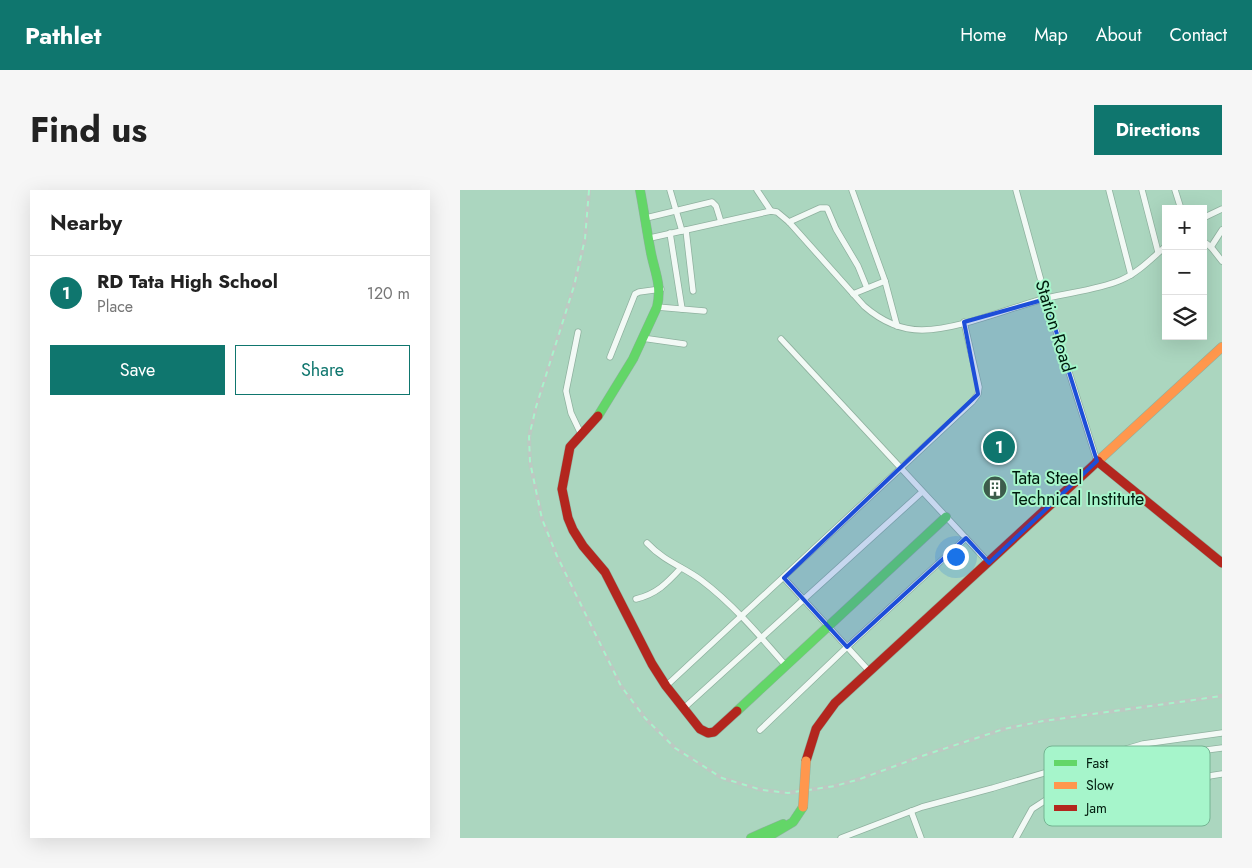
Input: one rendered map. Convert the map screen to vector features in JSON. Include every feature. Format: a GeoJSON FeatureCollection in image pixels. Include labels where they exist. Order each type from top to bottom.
{"type":"FeatureCollection","features":[{"type":"Feature","properties":{"kind":"street"},"geometry":{"type":"LineString","coordinates":[[640,190],[653,262],[661,289],[657,307],[626,373],[603,410],[570,446],[562,489],[568,518],[583,546],[605,572],[652,664],[666,686],[700,729],[708,733],[714,732],[946,517]]}},
{"type":"Feature","properties":{"kind":"street"},"geometry":{"type":"LineString","coordinates":[[670,190],[684,230],[693,291]]}},
{"type":"Feature","properties":{"kind":"street"},"geometry":{"type":"LineString","coordinates":[[757,190],[771,212]]}},
{"type":"Feature","properties":{"kind":"street"},"geometry":{"type":"LineString","coordinates":[[852,190],[884,281],[897,326]]}},
{"type":"Feature","properties":{"kind":"street","name":"Station Road"},"geometry":{"type":"LineString","coordinates":[[1016,190],[1046,298],[1097,461]]}},
{"type":"Feature","properties":{"kind":"street"},"geometry":{"type":"LineString","coordinates":[[1109,190],[1131,275]]}},
{"type":"Feature","properties":{"kind":"street"},"geometry":{"type":"LineString","coordinates":[[1142,190],[1158,252]]}},
{"type":"Feature","properties":{"kind":"street"},"geometry":{"type":"LineString","coordinates":[[1175,190],[1180,205]]}},
{"type":"Feature","properties":{"kind":"street"},"geometry":{"type":"LineString","coordinates":[[646,218],[712,202],[716,206],[721,222]]}},
{"type":"Feature","properties":{"kind":"street"},"geometry":{"type":"LineString","coordinates":[[789,222],[820,208],[827,208],[836,229],[858,266],[867,288]]}},
{"type":"Feature","properties":{"kind":"street"},"geometry":{"type":"LineString","coordinates":[[1207,216],[1222,209]]}},
{"type":"Feature","properties":{"kind":"street"},"geometry":{"type":"LineString","coordinates":[[650,238],[777,212],[789,222],[875,316],[897,326],[922,330],[964,322],[1046,298],[1102,287],[1131,275],[1162,249]]}},
{"type":"Feature","properties":{"kind":"street"},"geometry":{"type":"LineString","coordinates":[[1211,247],[1222,230]]}},
{"type":"Feature","properties":{"kind":"street"},"geometry":{"type":"LineString","coordinates":[[670,233],[682,310]]}},
{"type":"Feature","properties":{"kind":"street"},"geometry":{"type":"LineString","coordinates":[[1207,244],[1222,261]]}},
{"type":"Feature","properties":{"kind":"street"},"geometry":{"type":"LineString","coordinates":[[853,294],[884,281]]}},
{"type":"Feature","properties":{"kind":"street"},"geometry":{"type":"LineString","coordinates":[[610,357],[633,297],[639,292],[661,289]]}},
{"type":"Feature","properties":{"kind":"street"},"geometry":{"type":"LineString","coordinates":[[657,307],[704,311]]}},
{"type":"Feature","properties":{"kind":"street"},"geometry":{"type":"LineString","coordinates":[[666,686],[972,402],[978,394],[978,380],[964,322]]}},
{"type":"Feature","properties":{"kind":"street"},"geometry":{"type":"LineString","coordinates":[[578,332],[566,391],[567,402],[581,434]]}},
{"type":"Feature","properties":{"kind":"street"},"geometry":{"type":"LineString","coordinates":[[642,338],[684,344]]}},
{"type":"Feature","properties":{"kind":"street"},"geometry":{"type":"LineString","coordinates":[[781,339],[989,563]]}},
{"type":"Feature","properties":{"kind":"street"},"geometry":{"type":"LineString","coordinates":[[766,838],[780,831],[800,816],[803,807],[806,761],[816,729],[835,703],[1222,347]]}},
{"type":"Feature","properties":{"kind":"street"},"geometry":{"type":"LineString","coordinates":[[1097,461],[1222,563]]}},
{"type":"Feature","properties":{"kind":"street"},"geometry":{"type":"LineString","coordinates":[[684,708],[922,492]]}},
{"type":"Feature","properties":{"kind":"street"},"geometry":{"type":"LineString","coordinates":[[760,730],[966,538]]}},
{"type":"Feature","properties":{"kind":"street"},"geometry":{"type":"LineString","coordinates":[[647,543],[663,558],[703,582],[741,616],[786,666]]}},
{"type":"Feature","properties":{"kind":"street"},"geometry":{"type":"LineString","coordinates":[[636,599],[659,590],[682,568]]}},
{"type":"Feature","properties":{"kind":"street"},"geometry":{"type":"LineString","coordinates":[[784,578],[870,672]]}},
{"type":"Feature","properties":{"kind":"street"},"geometry":{"type":"LineString","coordinates":[[1136,746],[1222,733]]}},
{"type":"Feature","properties":{"kind":"street"},"geometry":{"type":"LineString","coordinates":[[840,838],[912,810],[1044,773]]}},
{"type":"Feature","properties":{"kind":"street"},"geometry":{"type":"LineString","coordinates":[[1016,838],[1032,809],[1044,801]]}},
{"type":"Feature","properties":{"kind":"street"},"geometry":{"type":"LineString","coordinates":[[912,810],[921,838]]}},
{"type":"Feature","properties":{"kind":"street"},"geometry":{"type":"LineString","coordinates":[[751,838],[780,824],[791,822]]}},
{"type":"Feature","properties":{"kind":"highlighted area"},"geometry":{"type":"Polygon","coordinates":[[[1046,299],[1097,461],[989,563],[966,538],[847,647],[784,578],[978,394],[964,322],[1046,299]]]}},
{"type":"Feature","properties":{"kind":"railway"},"geometry":{"type":"LineString","coordinates":[[589,190],[585,239],[574,286],[536,407],[529,437],[530,462],[542,519],[557,556],[621,686],[645,718],[675,748],[722,778],[762,790],[788,793],[835,786],[860,779],[1004,729],[1043,721],[1222,696]]}},
{"type":"Feature","properties":{"kind":"traffic: fast"},"geometry":{"type":"LineString","coordinates":[[598,416],[633,359],[657,307],[659,292],[640,190]]}},
{"type":"Feature","properties":{"kind":"traffic: fast"},"geometry":{"type":"LineString","coordinates":[[737,711],[946,517]]}},
{"type":"Feature","properties":{"kind":"traffic: fast"},"geometry":{"type":"LineString","coordinates":[[766,838],[793,822],[803,807]]}},
{"type":"Feature","properties":{"kind":"traffic: fast"},"geometry":{"type":"LineString","coordinates":[[751,838],[783,824]]}},
{"type":"Feature","properties":{"kind":"traffic: slow"},"geometry":{"type":"LineString","coordinates":[[1098,461],[1222,347]]}},
{"type":"Feature","properties":{"kind":"traffic: slow"},"geometry":{"type":"LineString","coordinates":[[803,807],[806,761]]}},
{"type":"Feature","properties":{"kind":"traffic: jam"},"geometry":{"type":"LineString","coordinates":[[598,416],[570,447],[562,489],[568,518],[573,530],[583,546],[605,572],[652,664],[666,686],[700,729],[708,733],[714,732],[737,711]]}},
{"type":"Feature","properties":{"kind":"traffic: jam"},"geometry":{"type":"LineString","coordinates":[[1097,461],[1222,563]]}},
{"type":"Feature","properties":{"kind":"traffic: jam"},"geometry":{"type":"LineString","coordinates":[[806,761],[816,729],[835,703],[1098,461]]}},
{"type":"Feature","properties":{"kind":"place","name":"RD Tata High School"},"geometry":{"type":"Point","coordinates":[999,447]}},
{"type":"Feature","properties":{"kind":"place","name":"Tata Steel Technical Institute"},"geometry":{"type":"Point","coordinates":[995,488]}}]}
